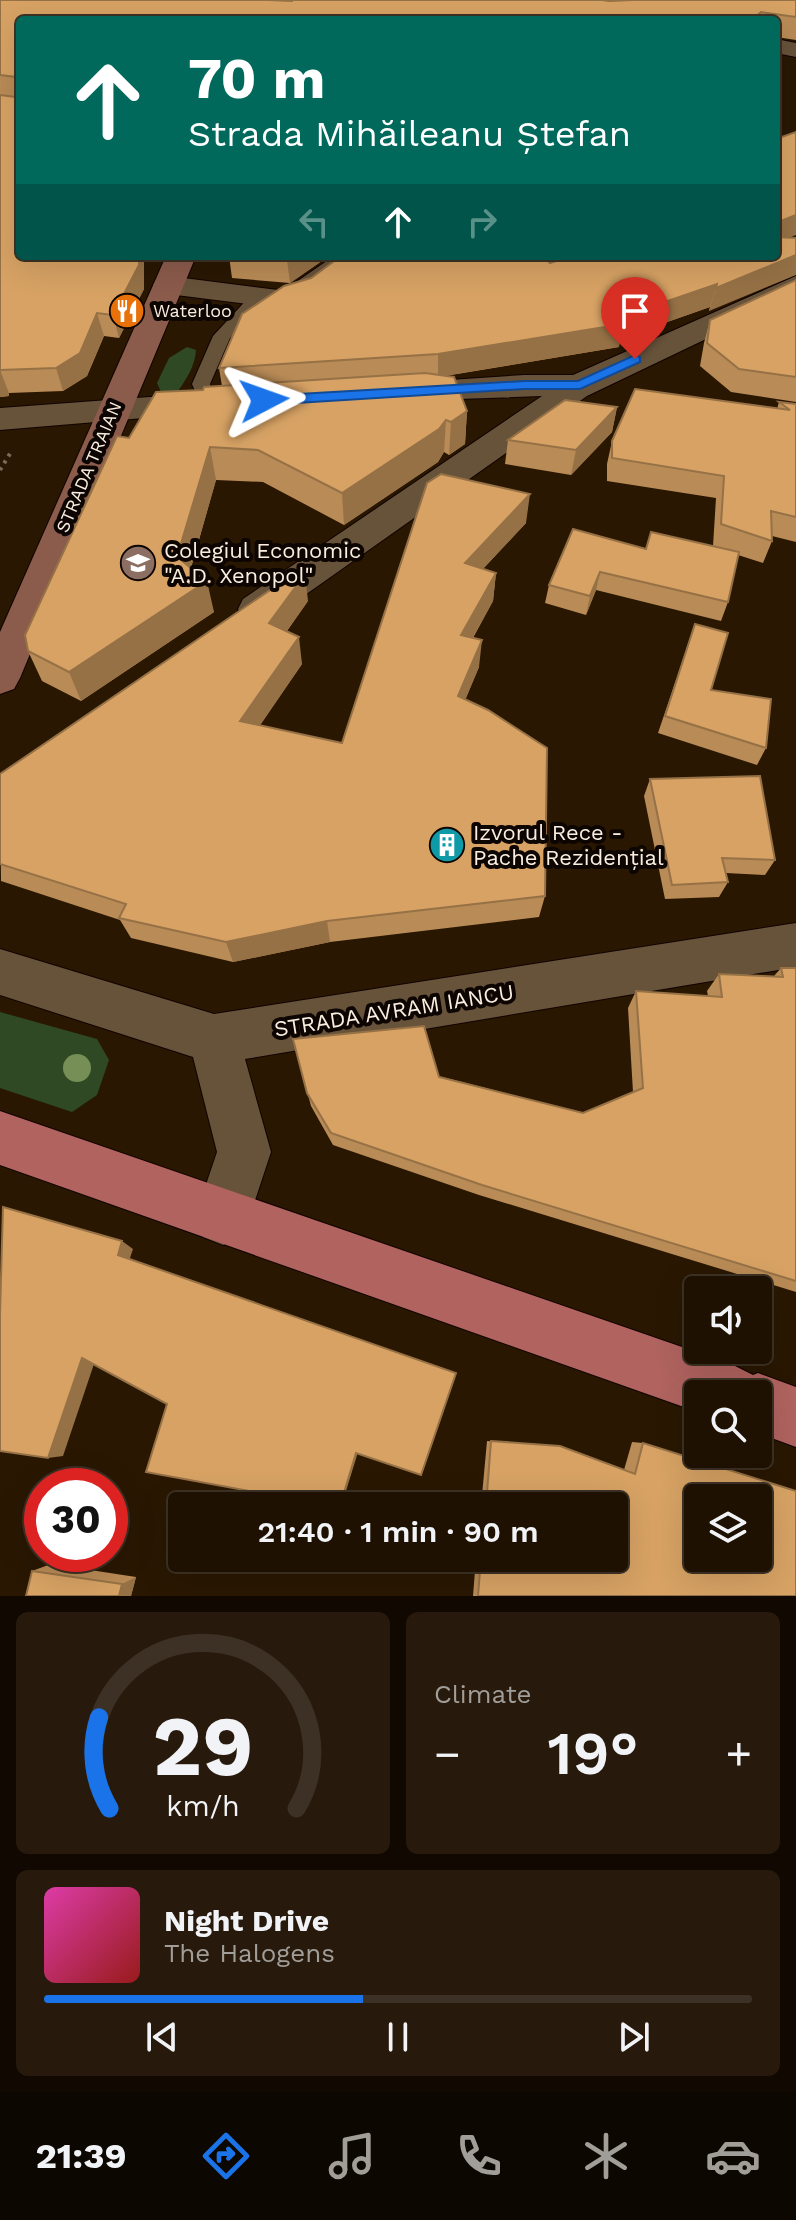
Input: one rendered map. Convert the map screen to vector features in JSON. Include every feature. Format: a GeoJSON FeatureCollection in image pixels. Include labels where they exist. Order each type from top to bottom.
{"type":"FeatureCollection","features":[{"type":"Feature","properties":{"kind":"main road"},"geometry":{"type":"LineString","coordinates":[[0,1138],[691,1380]]}},
{"type":"Feature","properties":{"kind":"main road"},"geometry":{"type":"LineString","coordinates":[[772,1408],[796,1417]]}},
{"type":"Feature","properties":{"kind":"street"},"geometry":{"type":"LineString","coordinates":[[174,270],[258,298],[279,299],[300,293],[348,260]]}},
{"type":"Feature","properties":{"kind":"street","name":"STRADA TRAIAN"},"geometry":{"type":"LineString","coordinates":[[0,678],[174,270]]}},
{"type":"Feature","properties":{"kind":"street"},"geometry":{"type":"LineString","coordinates":[[233,626],[580,385],[796,285]]}},
{"type":"Feature","properties":{"kind":"street"},"geometry":{"type":"LineString","coordinates":[[377,393],[434,385],[580,385],[643,392]]}},
{"type":"Feature","properties":{"kind":"street"},"geometry":{"type":"LineString","coordinates":[[0,419],[223,403]]}},
{"type":"Feature","properties":{"kind":"street","name":"STRADA AVRAM IANCU"},"geometry":{"type":"LineString","coordinates":[[0,972],[214,1039],[796,945]]}},
{"type":"Feature","properties":{"kind":"street"},"geometry":{"type":"LineString","coordinates":[[214,1039],[244,1152],[223,1217]]}},
{"type":"Feature","properties":{"kind":"lane"},"geometry":{"type":"LineString","coordinates":[[223,403],[201,384],[222,336],[258,298]]}},
{"type":"Feature","properties":{"kind":"green space"},"geometry":{"type":"Polygon","coordinates":[[[187,347],[196,350],[187,377],[178,391],[161,392],[157,383],[169,358],[187,347]]]}},
{"type":"Feature","properties":{"kind":"green space"},"geometry":{"type":"Polygon","coordinates":[[[0,1012],[97,1039],[109,1060],[97,1095],[72,1112],[0,1088],[0,1012]]]}},
{"type":"Feature","properties":{"kind":"building"},"geometry":{"type":"Polygon","coordinates":[[[0,0],[796,0],[796,17],[761,12],[756,16],[16,16],[16,77],[0,75],[0,0]]]}},
{"type":"Feature","properties":{"kind":"building"},"geometry":{"type":"Polygon","coordinates":[[[0,95],[16,97],[16,260],[139,260],[113,315],[97,313],[80,353],[56,368],[0,370],[0,95]]]}},
{"type":"Feature","properties":{"kind":"building"},"geometry":{"type":"Polygon","coordinates":[[[796,132],[796,215],[780,221],[780,138],[796,132]]]}},
{"type":"Feature","properties":{"kind":"building"},"geometry":{"type":"Polygon","coordinates":[[[780,237],[796,238],[796,255],[716,288],[717,284],[659,304],[656,302],[618,318],[623,324],[438,354],[219,368],[242,314],[284,286],[311,278],[336,260],[547,260],[550,263],[559,260],[780,260],[780,237]]]}},
{"type":"Feature","properties":{"kind":"building"},"geometry":{"type":"Polygon","coordinates":[[[796,280],[796,377],[739,369],[707,343],[710,320],[796,280]]]}},
{"type":"Feature","properties":{"kind":"building","name":"Colegiul Economic \"A.D. Xenopol\""},"geometry":{"type":"Polygon","coordinates":[[[425,373],[454,377],[467,411],[451,422],[446,420],[439,429],[342,493],[258,450],[210,447],[177,557],[207,581],[69,672],[28,651],[25,635],[117,436],[129,438],[156,392],[425,373]]]}},
{"type":"Feature","properties":{"kind":"building"},"geometry":{"type":"Polygon","coordinates":[[[635,389],[790,410],[779,402],[796,404],[796,517],[771,511],[772,541],[721,524],[724,476],[612,458],[612,441],[635,389]]]}},
{"type":"Feature","properties":{"kind":"building"},"geometry":{"type":"Polygon","coordinates":[[[565,400],[617,407],[576,450],[508,440],[565,400]]]}},
{"type":"Feature","properties":{"kind":"building"},"geometry":{"type":"Polygon","coordinates":[[[441,474],[530,494],[465,563],[496,573],[461,635],[482,640],[458,696],[488,710],[547,748],[545,896],[327,921],[226,942],[119,918],[126,904],[0,864],[0,774],[301,569],[305,574],[269,623],[299,637],[240,721],[342,743],[427,483],[441,474]]]}},
{"type":"Feature","properties":{"kind":"building"},"geometry":{"type":"Polygon","coordinates":[[[573,529],[646,549],[651,532],[739,552],[728,602],[600,572],[590,596],[549,585],[573,529]]]}},
{"type":"Feature","properties":{"kind":"building"},"geometry":{"type":"Polygon","coordinates":[[[695,624],[728,633],[711,690],[771,699],[766,748],[665,716],[695,624]]]}},
{"type":"Feature","properties":{"kind":"building"},"geometry":{"type":"Polygon","coordinates":[[[760,776],[775,860],[722,858],[728,882],[672,885],[650,779],[760,776]]]}},
{"type":"Feature","properties":{"kind":"building"},"geometry":{"type":"Polygon","coordinates":[[[781,968],[796,968],[796,1281],[482,1185],[331,1133],[307,1093],[293,1039],[424,1026],[439,1077],[583,1113],[643,1088],[636,991],[722,997],[719,974],[783,977],[781,968]]]}},
{"type":"Feature","properties":{"kind":"building"},"geometry":{"type":"Polygon","coordinates":[[[3,1207],[122,1241],[118,1255],[456,1373],[421,1475],[356,1453],[344,1492],[254,1492],[146,1472],[167,1404],[82,1358],[48,1458],[0,1451],[3,1207]]]}},
{"type":"Feature","properties":{"kind":"building"},"geometry":{"type":"Polygon","coordinates":[[[491,1441],[560,1446],[635,1474],[643,1443],[684,1456],[684,1468],[723,1468],[796,1491],[796,1596],[478,1596],[480,1572],[628,1572],[628,1492],[487,1492],[491,1441]]]}},
{"type":"Feature","properties":{"kind":"building"},"geometry":{"type":"Polygon","coordinates":[[[32,1572],[122,1584],[119,1596],[26,1596],[32,1572]]]}},
{"type":"Feature","properties":{"kind":"place","name":"Waterloo"},"geometry":{"type":"Point","coordinates":[127,311]}},
{"type":"Feature","properties":{"kind":"place","name":"Colegiul Economic \"A.D. Xenopol\""},"geometry":{"type":"Point","coordinates":[138,563]}},
{"type":"Feature","properties":{"kind":"place","name":"Izvorul Rece - Pache Rezidențial"},"geometry":{"type":"Point","coordinates":[447,845]}},
{"type":"Feature","properties":{"kind":"route"},"geometry":{"type":"LineString","coordinates":[[264,400],[436,389],[580,385],[635,359]]}}]}
